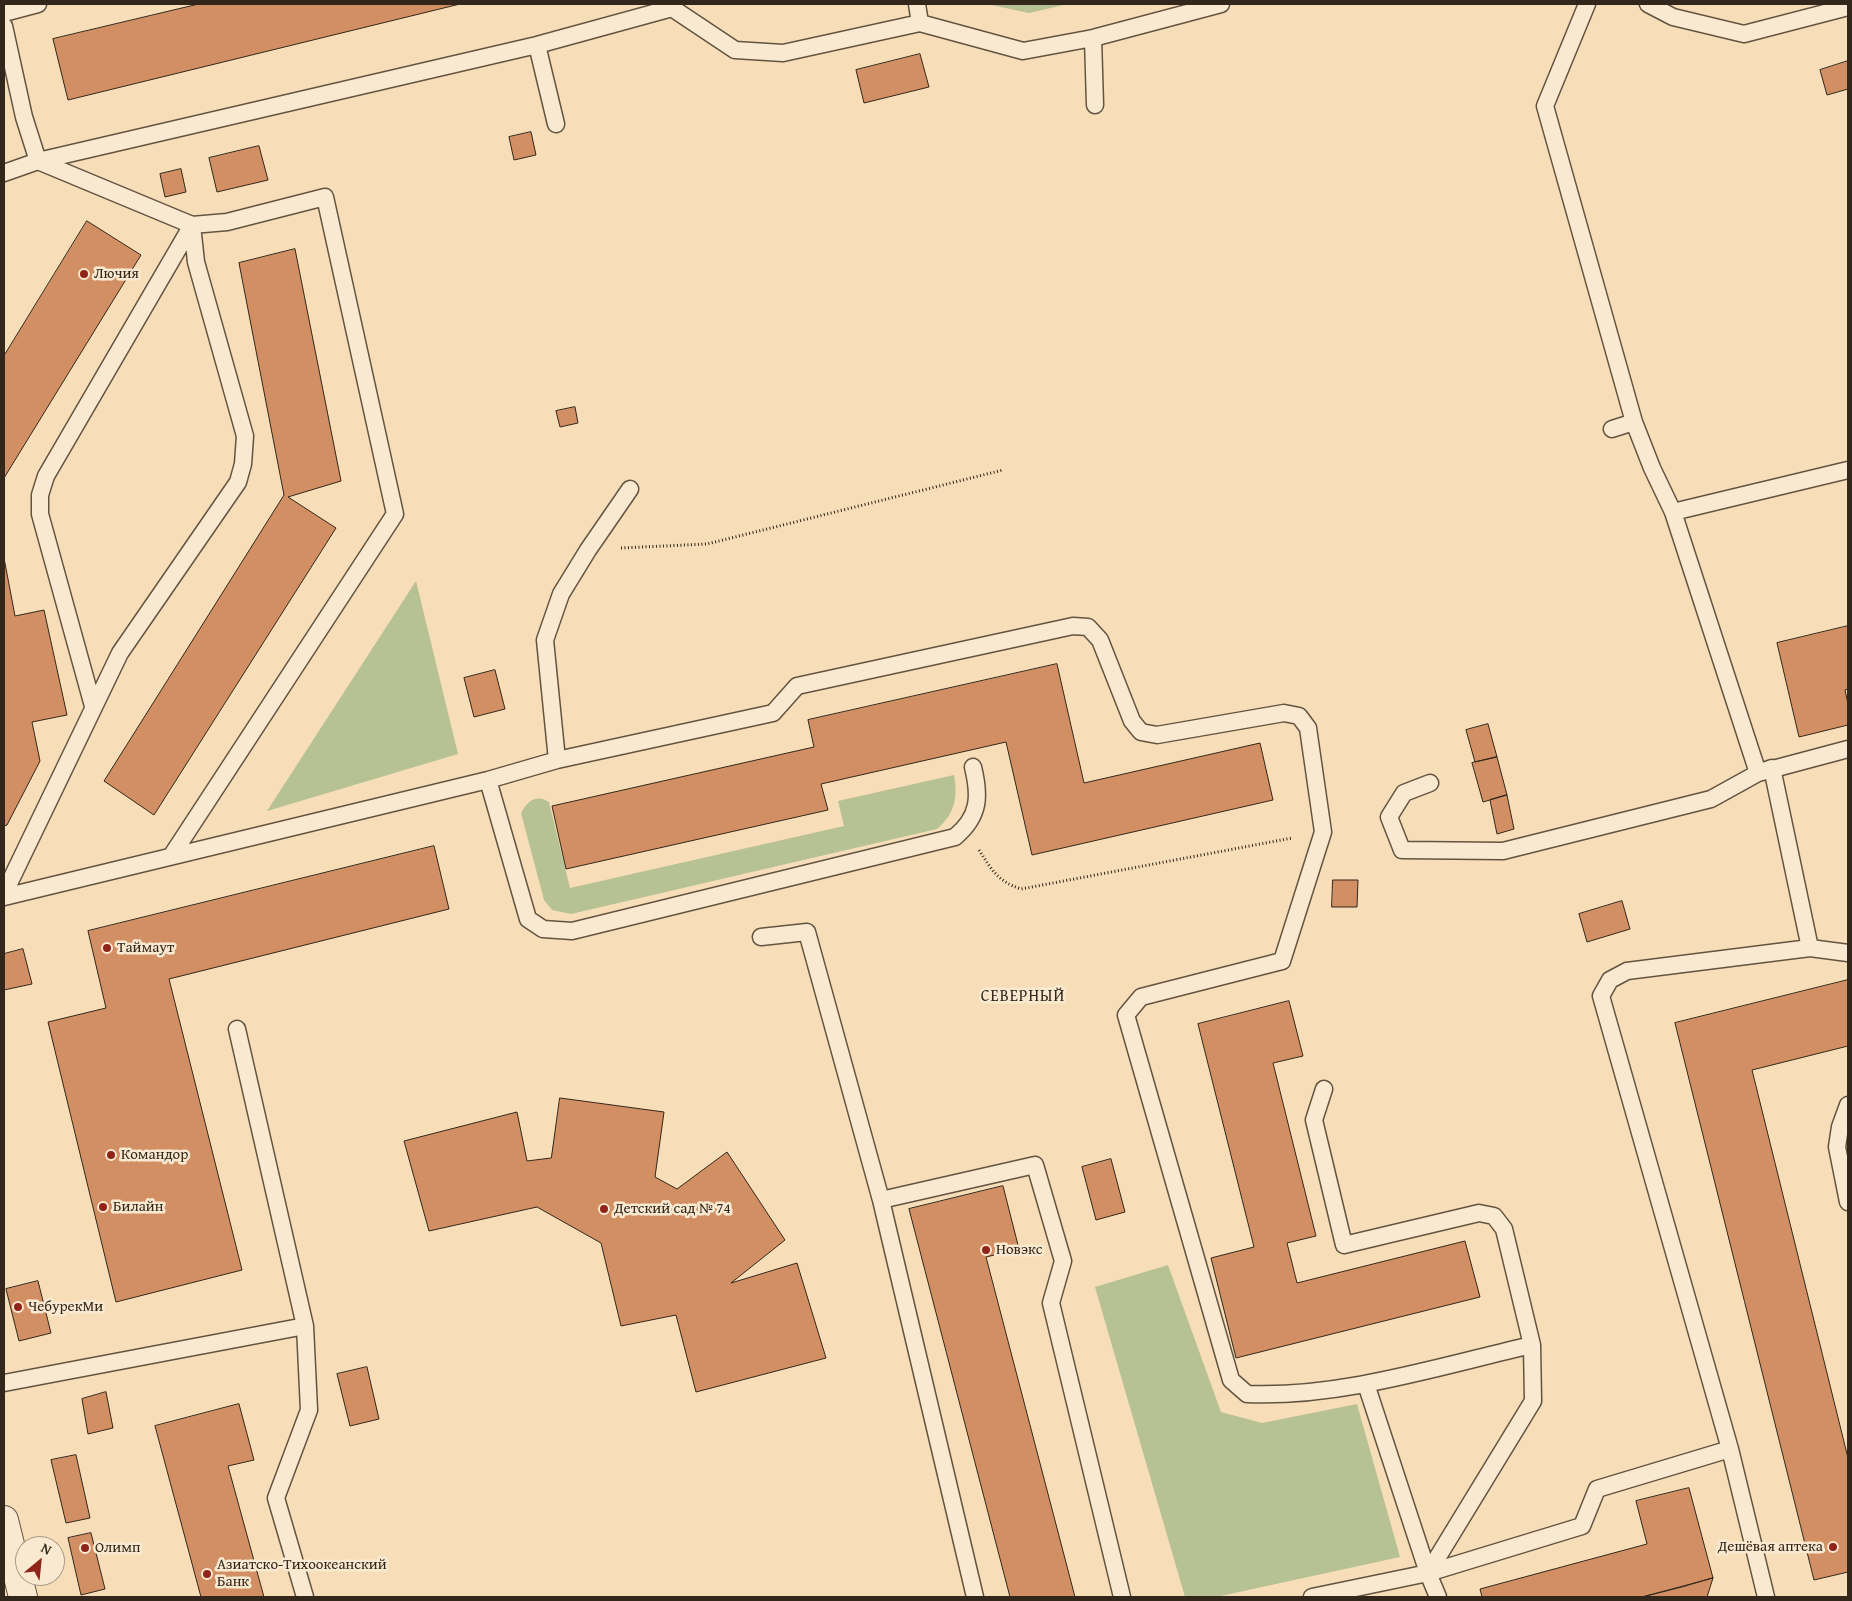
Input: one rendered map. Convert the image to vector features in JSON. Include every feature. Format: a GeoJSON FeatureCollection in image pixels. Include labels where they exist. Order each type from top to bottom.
{"type":"FeatureCollection","features":[{"type":"Feature","properties":{"kind":"street"},"geometry":{"type":"LineString","coordinates":[[4,1520],[23,1597]]}},
{"type":"Feature","properties":{"kind":"lane"},"geometry":{"type":"LineString","coordinates":[[4,13],[38,4]]}},
{"type":"Feature","properties":{"kind":"lane"},"geometry":{"type":"LineString","coordinates":[[917,4],[920,23]]}},
{"type":"Feature","properties":{"kind":"lane"},"geometry":{"type":"LineString","coordinates":[[4,172],[38,161],[537,45],[672,6],[735,50],[783,53],[920,23],[1023,52],[1093,38],[1221,4]]}},
{"type":"Feature","properties":{"kind":"lane"},"geometry":{"type":"LineString","coordinates":[[1586,4],[1545,106],[1634,422],[1652,468],[1673,512],[1765,770],[1810,948]]}},
{"type":"Feature","properties":{"kind":"lane"},"geometry":{"type":"LineString","coordinates":[[1648,4],[1673,17],[1744,34],[1848,7]]}},
{"type":"Feature","properties":{"kind":"lane"},"geometry":{"type":"LineString","coordinates":[[4,26],[24,117],[38,161],[192,225],[226,222],[325,197],[394,514],[172,855]]}},
{"type":"Feature","properties":{"kind":"lane"},"geometry":{"type":"LineString","coordinates":[[1093,38],[1095,105]]}},
{"type":"Feature","properties":{"kind":"lane"},"geometry":{"type":"LineString","coordinates":[[537,45],[556,124]]}},
{"type":"Feature","properties":{"kind":"lane"},"geometry":{"type":"LineString","coordinates":[[4,896],[93,706],[120,653],[238,482],[243,464],[245,436],[196,262],[192,225]]}},
{"type":"Feature","properties":{"kind":"lane"},"geometry":{"type":"LineString","coordinates":[[93,706],[40,514],[40,495],[46,476],[192,225]]}},
{"type":"Feature","properties":{"kind":"lane"},"geometry":{"type":"LineString","coordinates":[[1612,429],[1634,422]]}},
{"type":"Feature","properties":{"kind":"lane"},"geometry":{"type":"LineString","coordinates":[[1673,512],[1848,470]]}},
{"type":"Feature","properties":{"kind":"lane"},"geometry":{"type":"LineString","coordinates":[[557,760],[545,640],[560,594],[630,489]]}},
{"type":"Feature","properties":{"kind":"lane"},"geometry":{"type":"LineString","coordinates":[[4,896],[488,780],[557,760],[773,713],[798,686],[1073,626],[1088,627],[1100,640],[1132,721],[1142,732],[1157,735],[1284,714],[1299,716],[1308,728],[1323,832],[1282,961],[1141,997],[1126,1015],[1231,1380],[1247,1394],[1270,1395],[1366,1384],[1532,1345]]}},
{"type":"Feature","properties":{"kind":"lane"},"geometry":{"type":"LineString","coordinates":[[1430,784],[1404,793],[1389,818],[1402,850],[1502,851],[1710,800],[1765,770],[1848,748]]}},
{"type":"Feature","properties":{"kind":"lane"},"geometry":{"type":"LineString","coordinates":[[488,780],[528,919],[543,929],[572,931],[955,837],[965,828],[977,802],[978,790],[973,767]]}},
{"type":"Feature","properties":{"kind":"lane"},"geometry":{"type":"LineString","coordinates":[[761,937],[807,932],[881,1200],[975,1597]]}},
{"type":"Feature","properties":{"kind":"lane"},"geometry":{"type":"LineString","coordinates":[[1766,1597],[1730,1449],[1601,996],[1610,980],[1627,971],[1810,948],[1848,953]]}},
{"type":"Feature","properties":{"kind":"lane"},"geometry":{"type":"LineString","coordinates":[[237,1029],[305,1326],[308,1410],[276,1498],[305,1597]]}},
{"type":"Feature","properties":{"kind":"lane"},"geometry":{"type":"LineString","coordinates":[[1324,1090],[1314,1120],[1344,1245],[1479,1213],[1494,1216],[1504,1229],[1532,1345],[1533,1400],[1428,1573]]}},
{"type":"Feature","properties":{"kind":"lane"},"geometry":{"type":"LineString","coordinates":[[1848,1105],[1840,1127],[1837,1147],[1848,1202]]}},
{"type":"Feature","properties":{"kind":"lane"},"geometry":{"type":"LineString","coordinates":[[881,1200],[1035,1165],[1063,1261],[1050,1303],[1122,1597]]}},
{"type":"Feature","properties":{"kind":"lane"},"geometry":{"type":"LineString","coordinates":[[4,1383],[305,1326]]}},
{"type":"Feature","properties":{"kind":"lane"},"geometry":{"type":"LineString","coordinates":[[1366,1384],[1428,1573],[1438,1597]]}},
{"type":"Feature","properties":{"kind":"lane"},"geometry":{"type":"LineString","coordinates":[[1312,1597],[1428,1573],[1582,1526],[1597,1489],[1730,1449]]}},
{"type":"Feature","properties":{"kind":"path"},"geometry":{"type":"LineString","coordinates":[[588,550],[707,544],[1003,470]]}},
{"type":"Feature","properties":{"kind":"path"},"geometry":{"type":"LineString","coordinates":[[965,828],[998,877],[1004,883],[1021,888],[1323,832]]}},
{"type":"Feature","properties":{"kind":"green space"},"geometry":{"type":"Polygon","coordinates":[[[987,4],[1068,4],[1029,13],[987,4]]]}},
{"type":"Feature","properties":{"kind":"green space"},"geometry":{"type":"Polygon","coordinates":[[[416,581],[458,754],[267,811],[416,581]]]}},
{"type":"Feature","properties":{"kind":"green space"},"geometry":{"type":"Polygon","coordinates":[[[954,775],[956,791],[954,805],[948,817],[937,829],[571,914],[552,910],[544,900],[521,813],[526,805],[533,800],[540,799],[549,802],[570,888],[844,826],[838,801],[954,775]]]}},
{"type":"Feature","properties":{"kind":"green space"},"geometry":{"type":"Polygon","coordinates":[[[1168,1265],[1221,1412],[1262,1423],[1357,1404],[1400,1557],[1216,1597],[1185,1597],[1095,1287],[1168,1265]]]}},
{"type":"Feature","properties":{"kind":"building"},"geometry":{"type":"Polygon","coordinates":[[[199,4],[460,4],[68,100],[53,39],[199,4]]]}},
{"type":"Feature","properties":{"kind":"building"},"geometry":{"type":"Polygon","coordinates":[[[920,54],[929,87],[864,103],[856,70],[920,54]]]}},
{"type":"Feature","properties":{"kind":"building"},"geometry":{"type":"Polygon","coordinates":[[[1848,61],[1848,89],[1827,95],[1820,70],[1848,61]]]}},
{"type":"Feature","properties":{"kind":"building"},"geometry":{"type":"Polygon","coordinates":[[[531,132],[536,155],[514,160],[509,137],[531,132]]]}},
{"type":"Feature","properties":{"kind":"building"},"geometry":{"type":"Polygon","coordinates":[[[259,146],[268,180],[217,192],[209,158],[259,146]]]}},
{"type":"Feature","properties":{"kind":"building"},"geometry":{"type":"Polygon","coordinates":[[[181,169],[186,192],[165,197],[160,174],[181,169]]]}},
{"type":"Feature","properties":{"kind":"building"},"geometry":{"type":"Polygon","coordinates":[[[87,221],[141,255],[4,478],[4,356],[87,221]]]}},
{"type":"Feature","properties":{"kind":"building"},"geometry":{"type":"Polygon","coordinates":[[[295,249],[341,481],[288,497],[336,528],[154,815],[104,781],[284,495],[239,263],[295,249]]]}},
{"type":"Feature","properties":{"kind":"building"},"geometry":{"type":"Polygon","coordinates":[[[575,407],[578,423],[560,427],[556,411],[575,407]]]}},
{"type":"Feature","properties":{"kind":"building"},"geometry":{"type":"Polygon","coordinates":[[[4,558],[15,616],[44,610],[67,715],[32,722],[40,761],[7,825],[4,826],[4,558]]]}},
{"type":"Feature","properties":{"kind":"building"},"geometry":{"type":"Polygon","coordinates":[[[1848,626],[1848,689],[1845,690],[1848,704],[1848,725],[1799,737],[1777,643],[1848,626]]]}},
{"type":"Feature","properties":{"kind":"building"},"geometry":{"type":"Polygon","coordinates":[[[1057,664],[1084,783],[1260,743],[1273,800],[1032,855],[1006,742],[821,784],[828,810],[566,869],[552,806],[814,747],[808,720],[1057,664]]]}},
{"type":"Feature","properties":{"kind":"building"},"geometry":{"type":"Polygon","coordinates":[[[495,670],[505,709],[474,717],[464,678],[495,670]]]}},
{"type":"Feature","properties":{"kind":"building"},"geometry":{"type":"Polygon","coordinates":[[[1488,724],[1497,757],[1475,762],[1466,730],[1488,724]]]}},
{"type":"Feature","properties":{"kind":"building"},"geometry":{"type":"Polygon","coordinates":[[[1497,757],[1507,795],[1483,802],[1472,763],[1497,757]]]}},
{"type":"Feature","properties":{"kind":"building"},"geometry":{"type":"Polygon","coordinates":[[[1507,795],[1514,829],[1497,834],[1490,800],[1507,795]]]}},
{"type":"Feature","properties":{"kind":"building"},"geometry":{"type":"Polygon","coordinates":[[[434,846],[449,909],[169,979],[242,1270],[116,1302],[48,1022],[106,1008],[88,931],[434,846]]]}},
{"type":"Feature","properties":{"kind":"building"},"geometry":{"type":"Polygon","coordinates":[[[1333,880],[1358,880],[1357,907],[1332,907],[1333,880]]]}},
{"type":"Feature","properties":{"kind":"building"},"geometry":{"type":"Polygon","coordinates":[[[1622,901],[1630,929],[1587,942],[1579,914],[1622,901]]]}},
{"type":"Feature","properties":{"kind":"building"},"geometry":{"type":"Polygon","coordinates":[[[23,949],[32,984],[4,990],[4,954],[23,949]]]}},
{"type":"Feature","properties":{"kind":"building"},"geometry":{"type":"Polygon","coordinates":[[[1848,980],[1848,1046],[1752,1070],[1848,1458],[1848,1572],[1814,1580],[1675,1023],[1848,980]]]}},
{"type":"Feature","properties":{"kind":"building"},"geometry":{"type":"Polygon","coordinates":[[[1289,1001],[1303,1056],[1273,1063],[1316,1236],[1287,1243],[1297,1283],[1465,1241],[1480,1297],[1236,1358],[1211,1258],[1254,1247],[1198,1024],[1289,1001]]]}},
{"type":"Feature","properties":{"kind":"building"},"geometry":{"type":"Polygon","coordinates":[[[560,1098],[664,1112],[655,1177],[677,1189],[727,1152],[785,1240],[731,1283],[797,1263],[826,1358],[696,1392],[676,1315],[621,1326],[601,1243],[537,1207],[429,1231],[404,1141],[517,1112],[527,1161],[551,1158],[560,1098]]]}},
{"type":"Feature","properties":{"kind":"building"},"geometry":{"type":"Polygon","coordinates":[[[1111,1159],[1125,1212],[1096,1220],[1082,1167],[1111,1159]]]}},
{"type":"Feature","properties":{"kind":"building"},"geometry":{"type":"Polygon","coordinates":[[[1003,1186],[1019,1249],[986,1257],[1075,1597],[1010,1597],[909,1209],[1003,1186]]]}},
{"type":"Feature","properties":{"kind":"building"},"geometry":{"type":"Polygon","coordinates":[[[38,1281],[51,1333],[19,1341],[6,1289],[38,1281]]]}},
{"type":"Feature","properties":{"kind":"building"},"geometry":{"type":"Polygon","coordinates":[[[367,1367],[379,1419],[350,1426],[337,1374],[367,1367]]]}},
{"type":"Feature","properties":{"kind":"building"},"geometry":{"type":"Polygon","coordinates":[[[106,1392],[113,1428],[88,1434],[82,1399],[106,1392]]]}},
{"type":"Feature","properties":{"kind":"building"},"geometry":{"type":"Polygon","coordinates":[[[239,1404],[254,1460],[228,1466],[264,1597],[201,1597],[155,1426],[239,1404]]]}},
{"type":"Feature","properties":{"kind":"building"},"geometry":{"type":"Polygon","coordinates":[[[76,1455],[90,1518],[66,1523],[51,1460],[76,1455]]]}},
{"type":"Feature","properties":{"kind":"building"},"geometry":{"type":"Polygon","coordinates":[[[1689,1488],[1713,1578],[1642,1597],[1482,1597],[1480,1589],[1647,1544],[1636,1501],[1689,1488]]]}},
{"type":"Feature","properties":{"kind":"building"},"geometry":{"type":"Polygon","coordinates":[[[91,1533],[105,1589],[81,1595],[68,1538],[91,1533]]]}},
{"type":"Feature","properties":{"kind":"building"},"geometry":{"type":"Polygon","coordinates":[[[1713,1578],[1707,1597],[1642,1597],[1682,1587],[1713,1578]]]}},
{"type":"Feature","properties":{"kind":"place","name":"Лючия"},"geometry":{"type":"Point","coordinates":[84,274]}},
{"type":"Feature","properties":{"kind":"place","name":"Таймаут"},"geometry":{"type":"Point","coordinates":[107,948]}},
{"type":"Feature","properties":{"kind":"place","name":"Командор"},"geometry":{"type":"Point","coordinates":[111,1155]}},
{"type":"Feature","properties":{"kind":"place","name":"Билайн"},"geometry":{"type":"Point","coordinates":[103,1207]}},
{"type":"Feature","properties":{"kind":"place","name":"Детский сад № 74"},"geometry":{"type":"Point","coordinates":[604,1209]}},
{"type":"Feature","properties":{"kind":"place","name":"Новэкс"},"geometry":{"type":"Point","coordinates":[986,1250]}},
{"type":"Feature","properties":{"kind":"place","name":"ЧебурекМи"},"geometry":{"type":"Point","coordinates":[18,1307]}},
{"type":"Feature","properties":{"kind":"place","name":"Дешёвая аптека"},"geometry":{"type":"Point","coordinates":[1833,1547]}},
{"type":"Feature","properties":{"kind":"place","name":"Олимп"},"geometry":{"type":"Point","coordinates":[85,1548]}},
{"type":"Feature","properties":{"kind":"place","name":"Азиатско-Тихоокеанский Банк"},"geometry":{"type":"Point","coordinates":[207,1574]}},
{"type":"Feature","properties":{"kind":"district","name":"СЕВЕРНЫЙ"},"geometry":{"type":"Point","coordinates":[1023,997]}}]}
